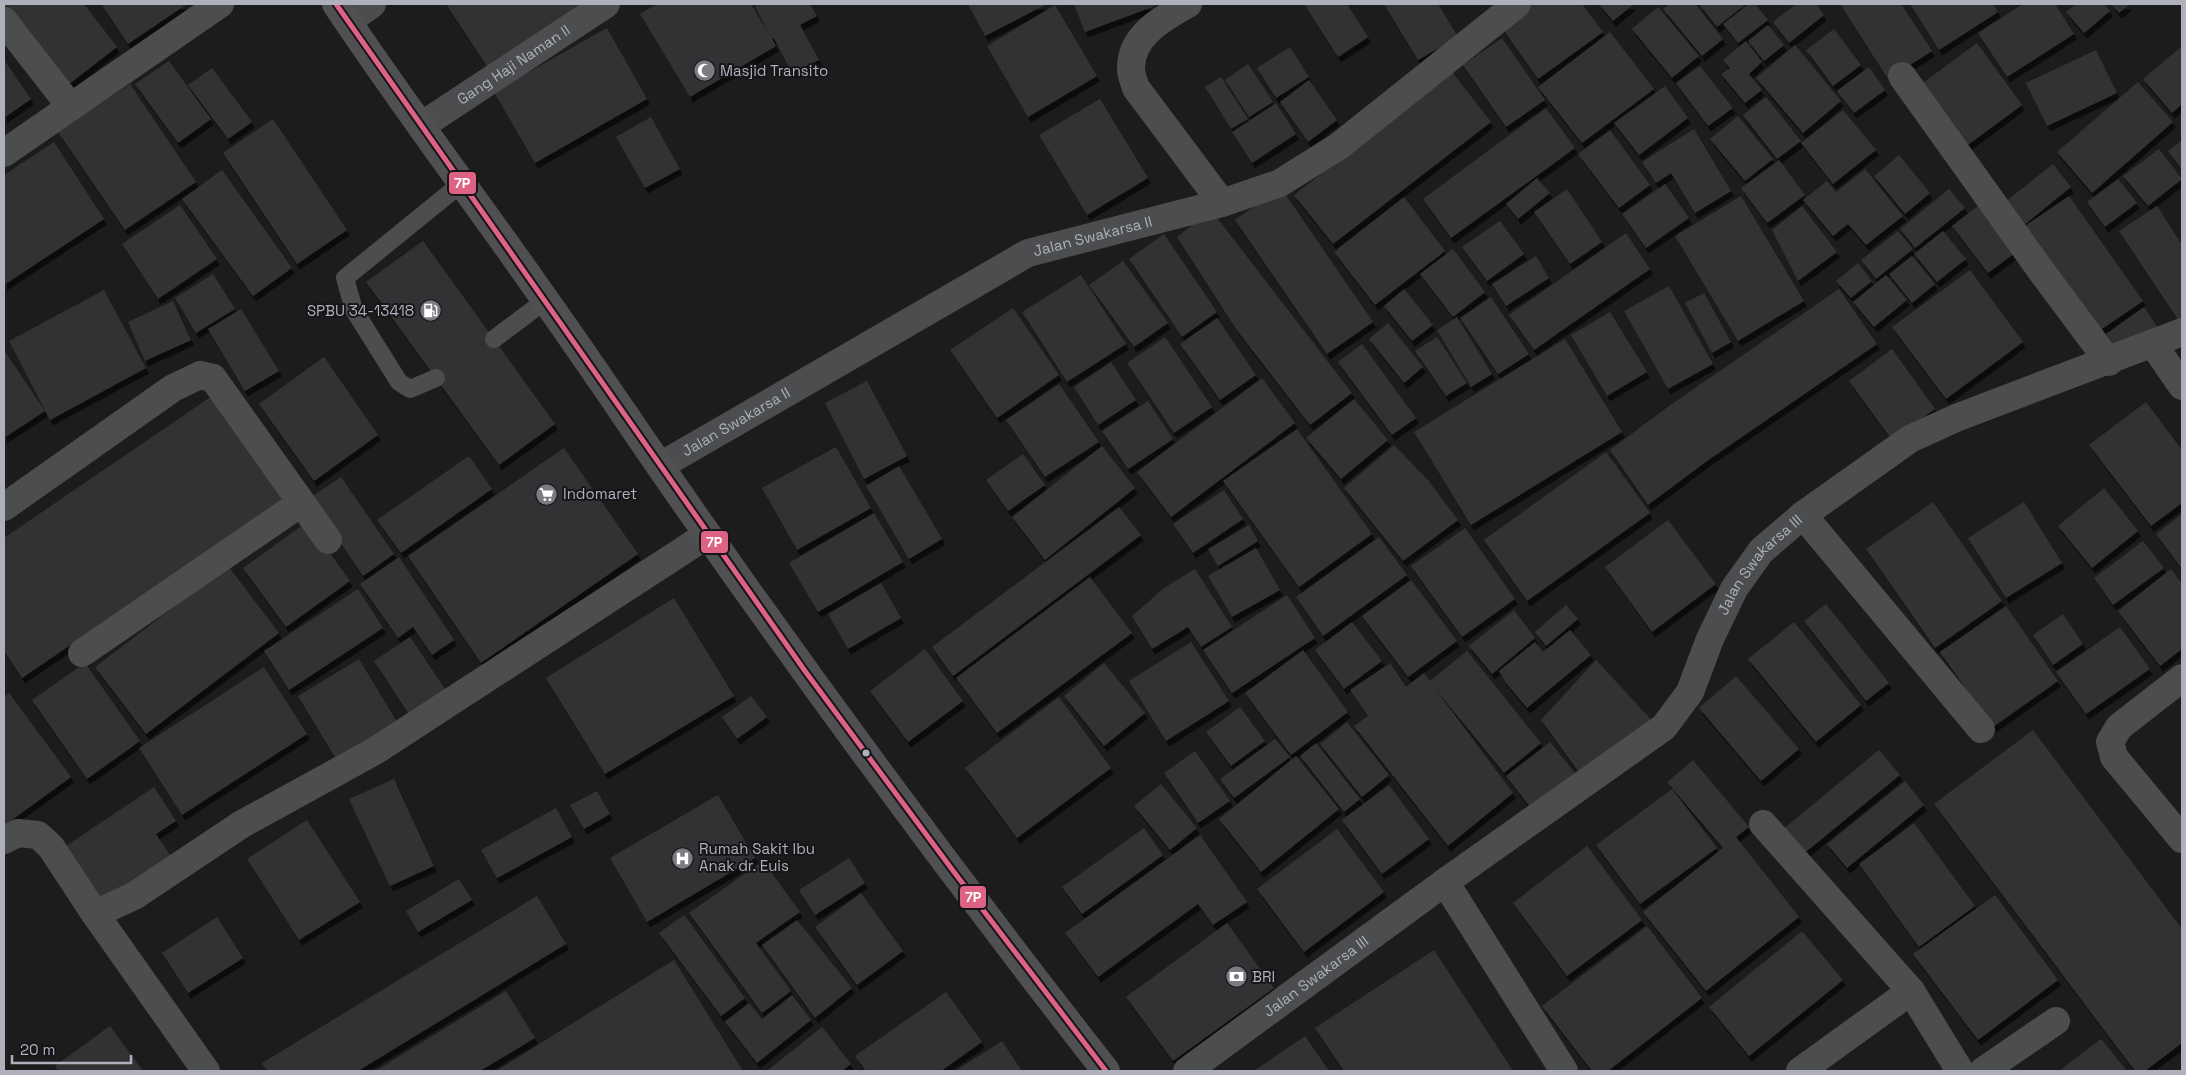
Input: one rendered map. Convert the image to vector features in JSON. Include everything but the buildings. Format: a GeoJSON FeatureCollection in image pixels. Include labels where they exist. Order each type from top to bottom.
{"type":"FeatureCollection","features":[{"type":"Feature","properties":{"kind":"street"},"geometry":{"type":"LineString","coordinates":[[4,153],[220,4]]}},
{"type":"Feature","properties":{"kind":"street"},"geometry":{"type":"LineString","coordinates":[[372,4],[342,12],[546,300],[707,535],[1012,951],[1106,1071]]}},
{"type":"Feature","properties":{"kind":"street","name":"Gang Haji Naman II"},"geometry":{"type":"LineString","coordinates":[[421,126],[606,4]]}},
{"type":"Feature","properties":{"kind":"street"},"geometry":{"type":"LineString","coordinates":[[1188,4],[1159,22],[1142,37],[1134,53],[1130,70],[1136,88],[1222,203]]}},
{"type":"Feature","properties":{"kind":"street","name":"Jalan Swakarsa II"},"geometry":{"type":"LineString","coordinates":[[660,466],[1028,253],[1222,203],[1280,183],[1339,146],[1517,4]]}},
{"type":"Feature","properties":{"kind":"street"},"geometry":{"type":"LineString","coordinates":[[4,21],[71,107]]}},
{"type":"Feature","properties":{"kind":"street"},"geometry":{"type":"LineString","coordinates":[[1902,76],[2042,272],[2110,362]]}},
{"type":"Feature","properties":{"kind":"street","name":"Jalan Swakarsa III"},"geometry":{"type":"LineString","coordinates":[[1187,1071],[1445,882],[1664,727],[1690,692],[1710,639],[1734,589],[1761,551],[1803,515],[1910,439],[1956,418],[2110,362],[2182,332]]}},
{"type":"Feature","properties":{"kind":"street"},"geometry":{"type":"LineString","coordinates":[[2153,344],[2182,386]]}},
{"type":"Feature","properties":{"kind":"street"},"geometry":{"type":"LineString","coordinates":[[4,507],[173,388],[200,375],[213,378],[328,540]]}},
{"type":"Feature","properties":{"kind":"street"},"geometry":{"type":"LineString","coordinates":[[82,653],[301,503]]}},
{"type":"Feature","properties":{"kind":"street"},"geometry":{"type":"LineString","coordinates":[[1803,515],[1981,728]]}},
{"type":"Feature","properties":{"kind":"street"},"geometry":{"type":"LineString","coordinates":[[95,914],[134,896],[242,824],[375,751],[707,535]]}},
{"type":"Feature","properties":{"kind":"street"},"geometry":{"type":"LineString","coordinates":[[2182,678],[2120,727],[2110,742],[2114,757],[2182,839]]}},
{"type":"Feature","properties":{"kind":"street"},"geometry":{"type":"LineString","coordinates":[[1763,824],[1910,991],[1960,1071]]}},
{"type":"Feature","properties":{"kind":"street"},"geometry":{"type":"LineString","coordinates":[[4,840],[18,833],[38,836],[51,847],[95,914],[206,1071]]}},
{"type":"Feature","properties":{"kind":"street"},"geometry":{"type":"LineString","coordinates":[[1445,882],[1564,1071]]}},
{"type":"Feature","properties":{"kind":"street"},"geometry":{"type":"LineString","coordinates":[[1800,1071],[1910,991]]}},
{"type":"Feature","properties":{"kind":"street"},"geometry":{"type":"LineString","coordinates":[[1984,1071],[2056,1021]]}},
{"type":"Feature","properties":{"kind":"lane"},"geometry":{"type":"LineString","coordinates":[[436,378],[410,389],[399,382],[354,310],[345,278],[462,183]]}},
{"type":"Feature","properties":{"kind":"lane"},"geometry":{"type":"LineString","coordinates":[[494,339],[546,300]]}},
{"type":"Feature","properties":{"kind":"transit line","name":"7P"},"geometry":{"type":"LineString","coordinates":[[336,4],[805,671],[954,872],[1106,1071]]}},
{"type":"Feature","properties":{"kind":"place","name":"Masjid Transito"},"geometry":{"type":"Point","coordinates":[704,71]}},
{"type":"Feature","properties":{"kind":"place","name":"SPBU 34-13418"},"geometry":{"type":"Point","coordinates":[430,311]}},
{"type":"Feature","properties":{"kind":"place","name":"Indomaret"},"geometry":{"type":"Point","coordinates":[547,494]}},
{"type":"Feature","properties":{"kind":"place","name":"Rumah Sakit Ibu Anak dr. Euis"},"geometry":{"type":"Point","coordinates":[683,858]}},
{"type":"Feature","properties":{"kind":"place","name":"BRI"},"geometry":{"type":"Point","coordinates":[1236,977]}}]}
